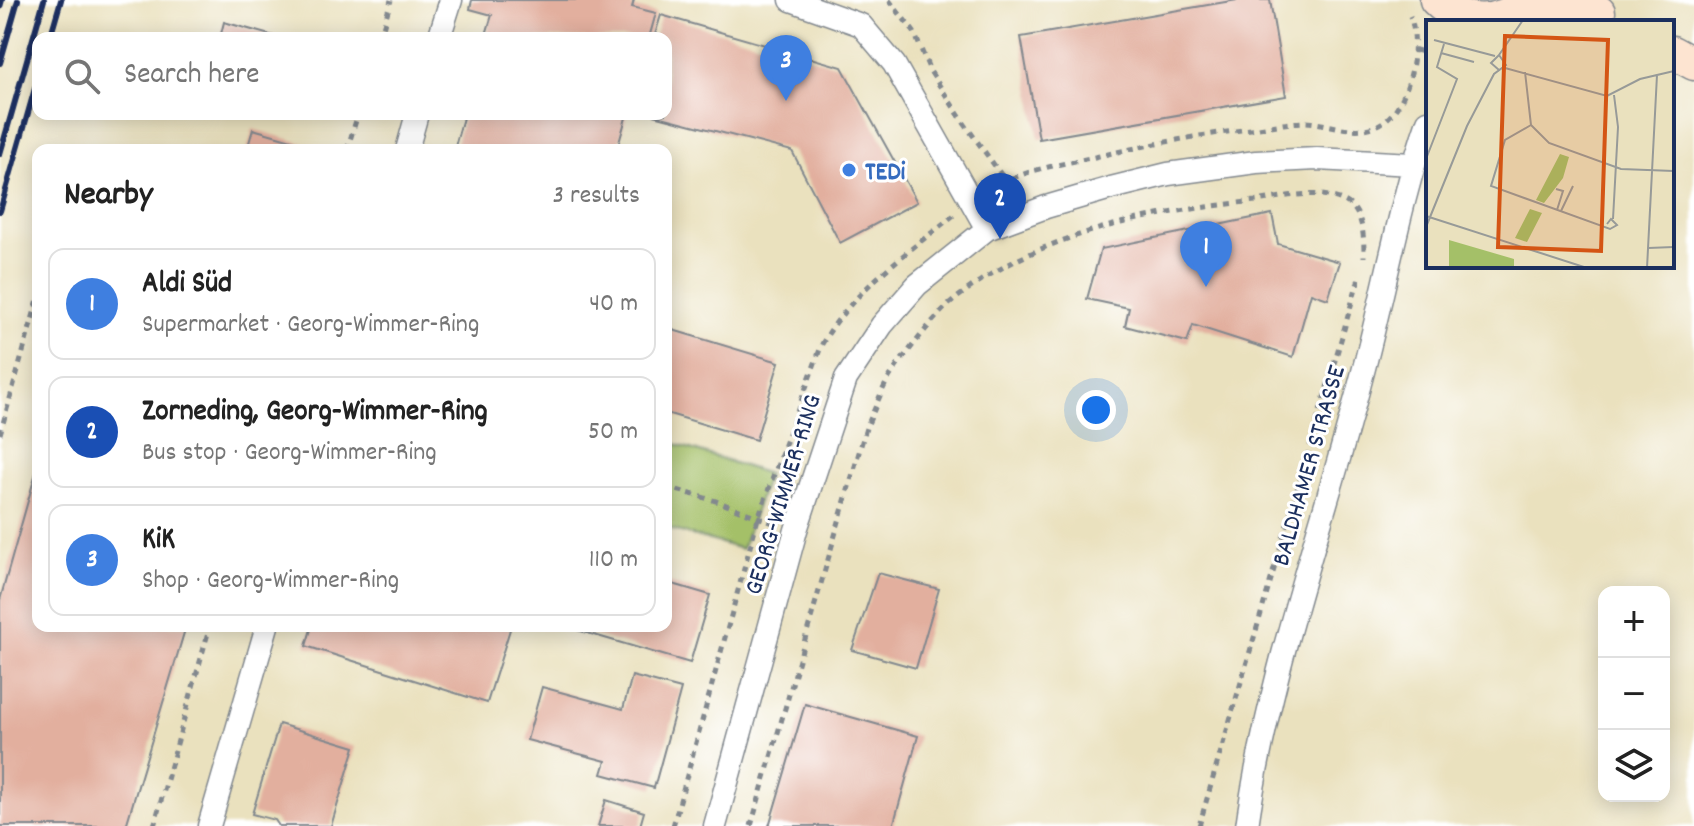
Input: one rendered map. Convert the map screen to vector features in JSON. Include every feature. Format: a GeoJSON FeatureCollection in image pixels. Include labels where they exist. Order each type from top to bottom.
{"type":"FeatureCollection","features":[{"type":"Feature","properties":{"kind":"main road"},"geometry":{"type":"LineString","coordinates":[[1431,8],[1484,20],[1509,12],[1572,7],[1599,11]]}},
{"type":"Feature","properties":{"kind":"main road"},"geometry":{"type":"LineString","coordinates":[[1674,53],[1694,64]]}},
{"type":"Feature","properties":{"kind":"street"},"geometry":{"type":"LineString","coordinates":[[441,32],[451,0]]}},
{"type":"Feature","properties":{"kind":"street"},"geometry":{"type":"LineString","coordinates":[[791,0],[861,25],[894,64],[987,229]]}},
{"type":"Feature","properties":{"kind":"street"},"geometry":{"type":"LineString","coordinates":[[409,144],[415,120]]}},
{"type":"Feature","properties":{"kind":"street","name":"BALDHAMER STRASSE"},"geometry":{"type":"LineString","coordinates":[[1247,826],[1285,647],[1364,368],[1413,164],[1426,127]]}},
{"type":"Feature","properties":{"kind":"street","name":"GEORG-WIMMER-RING"},"geometry":{"type":"LineString","coordinates":[[715,826],[796,530],[846,379],[882,325],[917,285],[987,229],[1046,207],[1168,174],[1256,162],[1317,159],[1413,164]]}},
{"type":"Feature","properties":{"kind":"street"},"geometry":{"type":"LineString","coordinates":[[209,826],[265,632]]}},
{"type":"Feature","properties":{"kind":"path"},"geometry":{"type":"LineString","coordinates":[[382,32],[391,0]]}},
{"type":"Feature","properties":{"kind":"path"},"geometry":{"type":"LineString","coordinates":[[889,0],[914,32],[930,71],[1005,180]]}},
{"type":"Feature","properties":{"kind":"path"},"geometry":{"type":"LineString","coordinates":[[1306,122],[1357,130],[1376,126],[1392,115],[1402,97],[1416,50],[1413,23],[1431,8]]}},
{"type":"Feature","properties":{"kind":"path"},"geometry":{"type":"LineString","coordinates":[[1416,50],[1426,52]]}},
{"type":"Feature","properties":{"kind":"path"},"geometry":{"type":"LineString","coordinates":[[349,144],[356,120]]}},
{"type":"Feature","properties":{"kind":"path"},"geometry":{"type":"LineString","coordinates":[[751,826],[866,428],[889,378],[945,308],[1007,265],[1102,226],[1224,204],[1310,195],[1349,204],[1364,230],[1364,260]]}},
{"type":"Feature","properties":{"kind":"path"},"geometry":{"type":"LineString","coordinates":[[1199,826],[1360,273]]}},
{"type":"Feature","properties":{"kind":"path"},"geometry":{"type":"LineString","coordinates":[[0,434],[32,320]]}},
{"type":"Feature","properties":{"kind":"path"},"geometry":{"type":"LineString","coordinates":[[672,489],[716,501],[758,518],[673,826]]}},
{"type":"Feature","properties":{"kind":"path"},"geometry":{"type":"LineString","coordinates":[[154,826],[208,632]]}},
{"type":"Feature","properties":{"kind":"green space"},"geometry":{"type":"Polygon","coordinates":[[[672,443],[768,474],[742,549],[672,530],[672,443]]]}},
{"type":"Feature","properties":{"kind":"building"},"geometry":{"type":"Polygon","coordinates":[[[472,0],[634,0],[632,7],[656,13],[651,32],[487,32],[492,15],[470,9],[472,0]]]}},
{"type":"Feature","properties":{"kind":"building"},"geometry":{"type":"Polygon","coordinates":[[[1237,0],[1270,0],[1286,96],[1039,139],[1021,37],[1237,0]]]}},
{"type":"Feature","properties":{"kind":"building"},"geometry":{"type":"Polygon","coordinates":[[[661,15],[842,67],[917,202],[840,243],[792,151],[672,120],[672,32],[656,32],[661,15]]]}},
{"type":"Feature","properties":{"kind":"building"},"geometry":{"type":"Polygon","coordinates":[[[224,22],[259,32],[222,32],[224,22]]]}},
{"type":"Feature","properties":{"kind":"building"},"geometry":{"type":"Polygon","coordinates":[[[462,120],[625,120],[619,144],[456,144],[462,120]]]}},
{"type":"Feature","properties":{"kind":"building"},"geometry":{"type":"Polygon","coordinates":[[[253,129],[306,144],[249,144],[253,129]]]}},
{"type":"Feature","properties":{"kind":"building"},"geometry":{"type":"Polygon","coordinates":[[[1272,214],[1278,244],[1340,262],[1328,299],[1311,293],[1293,357],[1193,325],[1187,342],[1125,326],[1129,308],[1087,299],[1101,249],[1272,214]]]}},
{"type":"Feature","properties":{"kind":"building"},"geometry":{"type":"Polygon","coordinates":[[[672,330],[779,362],[756,440],[672,415],[672,330]]]}},
{"type":"Feature","properties":{"kind":"building"},"geometry":{"type":"Polygon","coordinates":[[[32,487],[32,632],[184,632],[126,826],[0,826],[0,600],[32,487]]]}},
{"type":"Feature","properties":{"kind":"building"},"geometry":{"type":"Polygon","coordinates":[[[878,573],[939,589],[916,668],[852,650],[878,573]]]}},
{"type":"Feature","properties":{"kind":"building"},"geometry":{"type":"Polygon","coordinates":[[[672,584],[710,595],[690,663],[584,632],[672,632],[672,584]]]}},
{"type":"Feature","properties":{"kind":"building"},"geometry":{"type":"Polygon","coordinates":[[[310,632],[509,632],[487,703],[306,646],[310,632]]]}},
{"type":"Feature","properties":{"kind":"building"},"geometry":{"type":"Polygon","coordinates":[[[632,676],[681,689],[654,788],[602,774],[606,761],[527,740],[542,687],[623,709],[632,676]]]}},
{"type":"Feature","properties":{"kind":"building"},"geometry":{"type":"Polygon","coordinates":[[[805,704],[918,736],[893,826],[769,826],[805,704]]]}},
{"type":"Feature","properties":{"kind":"building"},"geometry":{"type":"Polygon","coordinates":[[[279,724],[355,747],[331,826],[279,826],[275,820],[252,814],[279,724]]]}},
{"type":"Feature","properties":{"kind":"building"},"geometry":{"type":"Polygon","coordinates":[[[606,800],[644,812],[640,826],[598,826],[606,800]]]}},
{"type":"Feature","properties":{"kind":"railway"},"geometry":{"type":"LineString","coordinates":[[0,7],[2,0]]}},
{"type":"Feature","properties":{"kind":"railway"},"geometry":{"type":"LineString","coordinates":[[0,63],[18,0]]}},
{"type":"Feature","properties":{"kind":"railway"},"geometry":{"type":"LineString","coordinates":[[35,32],[44,0]]}},
{"type":"Feature","properties":{"kind":"railway"},"geometry":{"type":"LineString","coordinates":[[52,32],[61,0]]}},
{"type":"Feature","properties":{"kind":"railway"},"geometry":{"type":"LineString","coordinates":[[0,154],[32,42]]}},
{"type":"Feature","properties":{"kind":"railway"},"geometry":{"type":"LineString","coordinates":[[0,211],[32,99]]}},
{"type":"Feature","properties":{"kind":"place","name":"KiK"},"geometry":{"type":"Point","coordinates":[786,101]}},
{"type":"Feature","properties":{"kind":"place","name":"TEDi"},"geometry":{"type":"Point","coordinates":[849,170]}},
{"type":"Feature","properties":{"kind":"place","name":"Zorneding, Georg-Wimmer-Ring"},"geometry":{"type":"Point","coordinates":[1000,239]}},
{"type":"Feature","properties":{"kind":"place","name":"Aldi Süd"},"geometry":{"type":"Point","coordinates":[1206,287]}}]}
